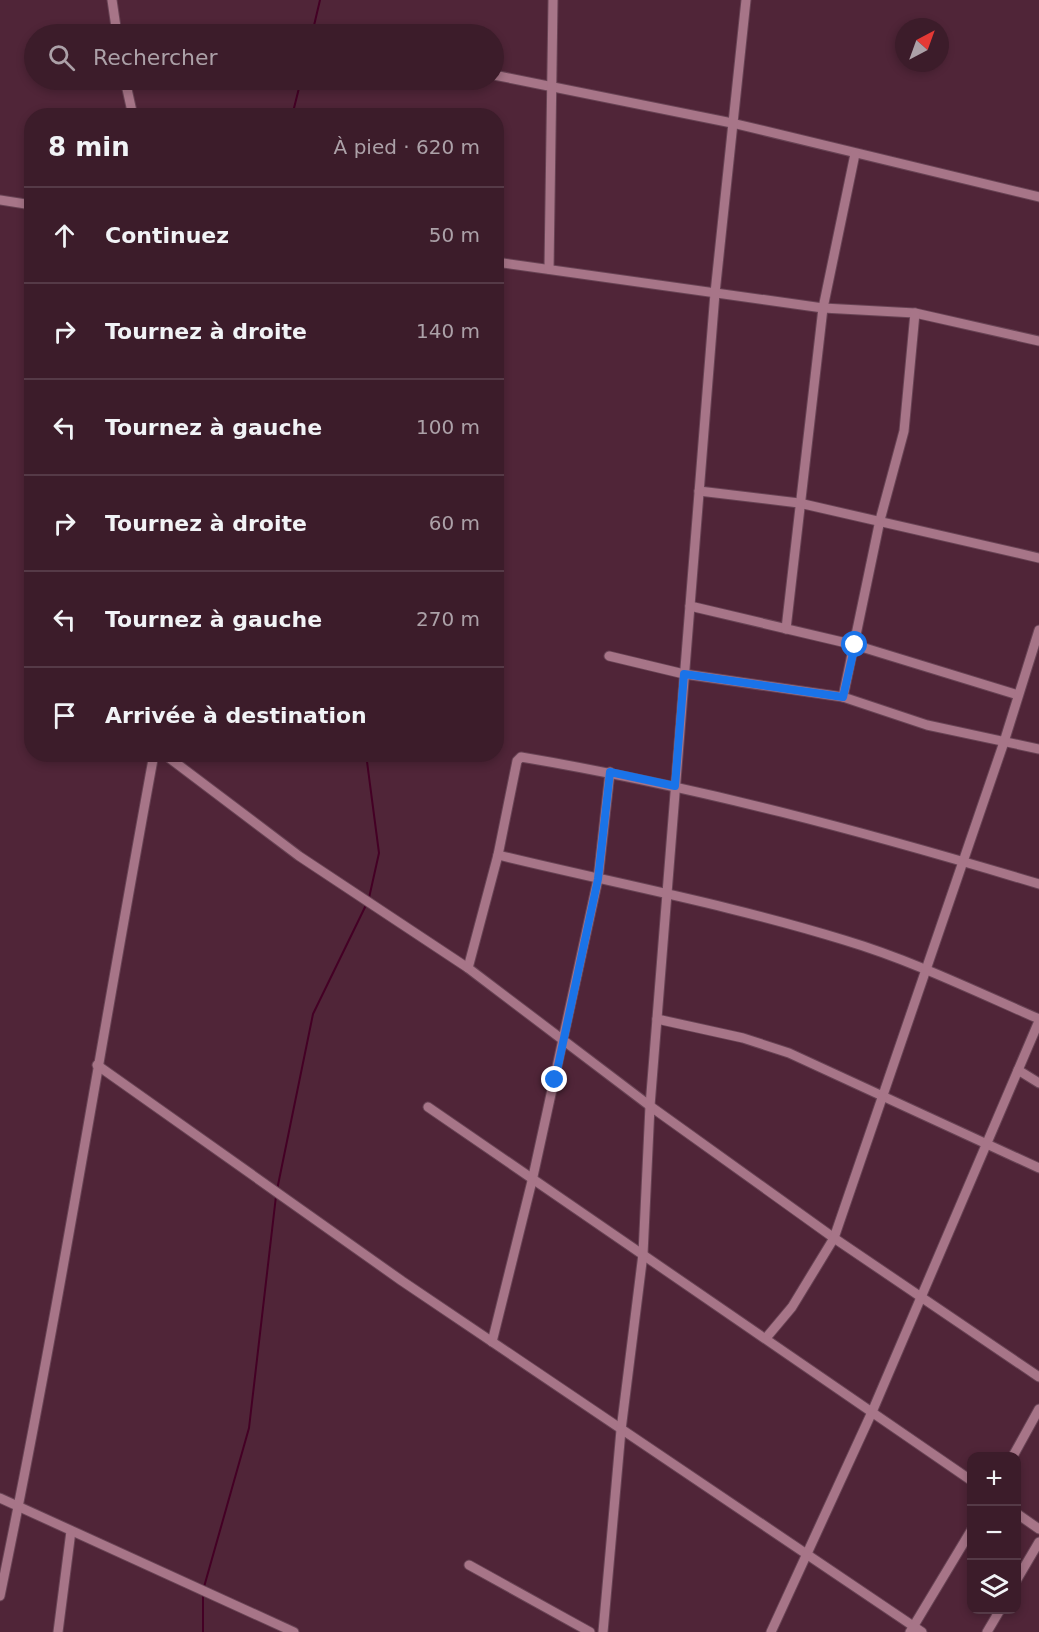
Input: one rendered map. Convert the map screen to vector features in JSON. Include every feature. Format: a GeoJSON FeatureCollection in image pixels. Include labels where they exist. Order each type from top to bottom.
{"type":"FeatureCollection","features":[{"type":"Feature","properties":{"kind":"street"},"geometry":{"type":"LineString","coordinates":[[112,0],[116,24]]}},
{"type":"Feature","properties":{"kind":"street"},"geometry":{"type":"LineString","coordinates":[[549,268],[553,0]]}},
{"type":"Feature","properties":{"kind":"street"},"geometry":{"type":"LineString","coordinates":[[603,1632],[621,1430],[643,1254],[650,1106],[699,491],[732,123],[746,0]]}},
{"type":"Feature","properties":{"kind":"street"},"geometry":{"type":"LineString","coordinates":[[504,77],[732,123],[1039,197]]}},
{"type":"Feature","properties":{"kind":"street"},"geometry":{"type":"LineString","coordinates":[[127,90],[131,108]]}},
{"type":"Feature","properties":{"kind":"street"},"geometry":{"type":"LineString","coordinates":[[786,629],[823,308],[855,154]]}},
{"type":"Feature","properties":{"kind":"street"},"geometry":{"type":"LineString","coordinates":[[0,200],[24,204]]}},
{"type":"Feature","properties":{"kind":"street"},"geometry":{"type":"LineString","coordinates":[[504,263],[823,308],[915,313],[1039,341]]}},
{"type":"Feature","properties":{"kind":"street"},"geometry":{"type":"LineString","coordinates":[[843,697],[880,520],[904,432],[915,313]]}},
{"type":"Feature","properties":{"kind":"street"},"geometry":{"type":"LineString","coordinates":[[699,491],[799,503],[1039,558]]}},
{"type":"Feature","properties":{"kind":"street"},"geometry":{"type":"LineString","coordinates":[[690,606],[855,645],[1018,695]]}},
{"type":"Feature","properties":{"kind":"street"},"geometry":{"type":"LineString","coordinates":[[766,1338],[792,1307],[834,1238],[924,969],[1004,741],[1039,630]]}},
{"type":"Feature","properties":{"kind":"street"},"geometry":{"type":"LineString","coordinates":[[609,656],[684,674],[843,697],[927,725],[1039,750]]}},
{"type":"Feature","properties":{"kind":"street"},"geometry":{"type":"LineString","coordinates":[[468,968],[498,855],[518,758],[610,772],[825,821],[1039,884]]}},
{"type":"Feature","properties":{"kind":"street"},"geometry":{"type":"LineString","coordinates":[[0,1596],[19,1506],[153,762]]}},
{"type":"Feature","properties":{"kind":"street"},"geometry":{"type":"LineString","coordinates":[[175,762],[299,855],[468,968],[650,1106],[834,1238],[1039,1377]]}},
{"type":"Feature","properties":{"kind":"street"},"geometry":{"type":"LineString","coordinates":[[492,1342],[532,1181],[598,879],[610,772]]}},
{"type":"Feature","properties":{"kind":"street"},"geometry":{"type":"LineString","coordinates":[[498,855],[847,940],[924,969],[1039,1020],[872,1412],[771,1632]]}},
{"type":"Feature","properties":{"kind":"street"},"geometry":{"type":"LineString","coordinates":[[657,1019],[743,1038],[771,1047],[986,1142],[1039,1168]]}},
{"type":"Feature","properties":{"kind":"street"},"geometry":{"type":"LineString","coordinates":[[97,1065],[492,1342],[807,1553],[912,1629],[922,1632]]}},
{"type":"Feature","properties":{"kind":"street"},"geometry":{"type":"LineString","coordinates":[[1018,1070],[1039,1083]]}},
{"type":"Feature","properties":{"kind":"street"},"geometry":{"type":"LineString","coordinates":[[428,1107],[532,1181],[643,1254],[967,1478]]}},
{"type":"Feature","properties":{"kind":"street"},"geometry":{"type":"LineString","coordinates":[[1015,1452],[1039,1409]]}},
{"type":"Feature","properties":{"kind":"street"},"geometry":{"type":"LineString","coordinates":[[0,1498],[294,1632]]}},
{"type":"Feature","properties":{"kind":"street"},"geometry":{"type":"LineString","coordinates":[[1021,1516],[1039,1529]]}},
{"type":"Feature","properties":{"kind":"street"},"geometry":{"type":"LineString","coordinates":[[58,1632],[71,1531]]}},
{"type":"Feature","properties":{"kind":"street"},"geometry":{"type":"LineString","coordinates":[[912,1629],[967,1537]]}},
{"type":"Feature","properties":{"kind":"street"},"geometry":{"type":"LineString","coordinates":[[1021,1574],[1039,1542]]}},
{"type":"Feature","properties":{"kind":"street"},"geometry":{"type":"LineString","coordinates":[[469,1565],[590,1632]]}},
{"type":"Feature","properties":{"kind":"street"},"geometry":{"type":"LineString","coordinates":[[987,1632],[998,1614]]}},
{"type":"Feature","properties":{"kind":"waterway"},"geometry":{"type":"LineString","coordinates":[[314,24],[320,0]]}},
{"type":"Feature","properties":{"kind":"waterway"},"geometry":{"type":"LineString","coordinates":[[294,108],[298,90]]}},
{"type":"Feature","properties":{"kind":"waterway"},"geometry":{"type":"LineString","coordinates":[[367,762],[379,853],[369,898]]}},
{"type":"Feature","properties":{"kind":"waterway"},"geometry":{"type":"LineString","coordinates":[[277,1190],[313,1014],[367,903]]}},
{"type":"Feature","properties":{"kind":"waterway"},"geometry":{"type":"LineString","coordinates":[[204,1587],[249,1428],[276,1196]]}},
{"type":"Feature","properties":{"kind":"waterway"},"geometry":{"type":"LineString","coordinates":[[203,1593],[203,1632]]}},
{"type":"Feature","properties":{"kind":"route"},"geometry":{"type":"LineString","coordinates":[[555,1080],[598,879],[610,772],[675,786],[684,674],[843,697],[855,645]]}}]}
